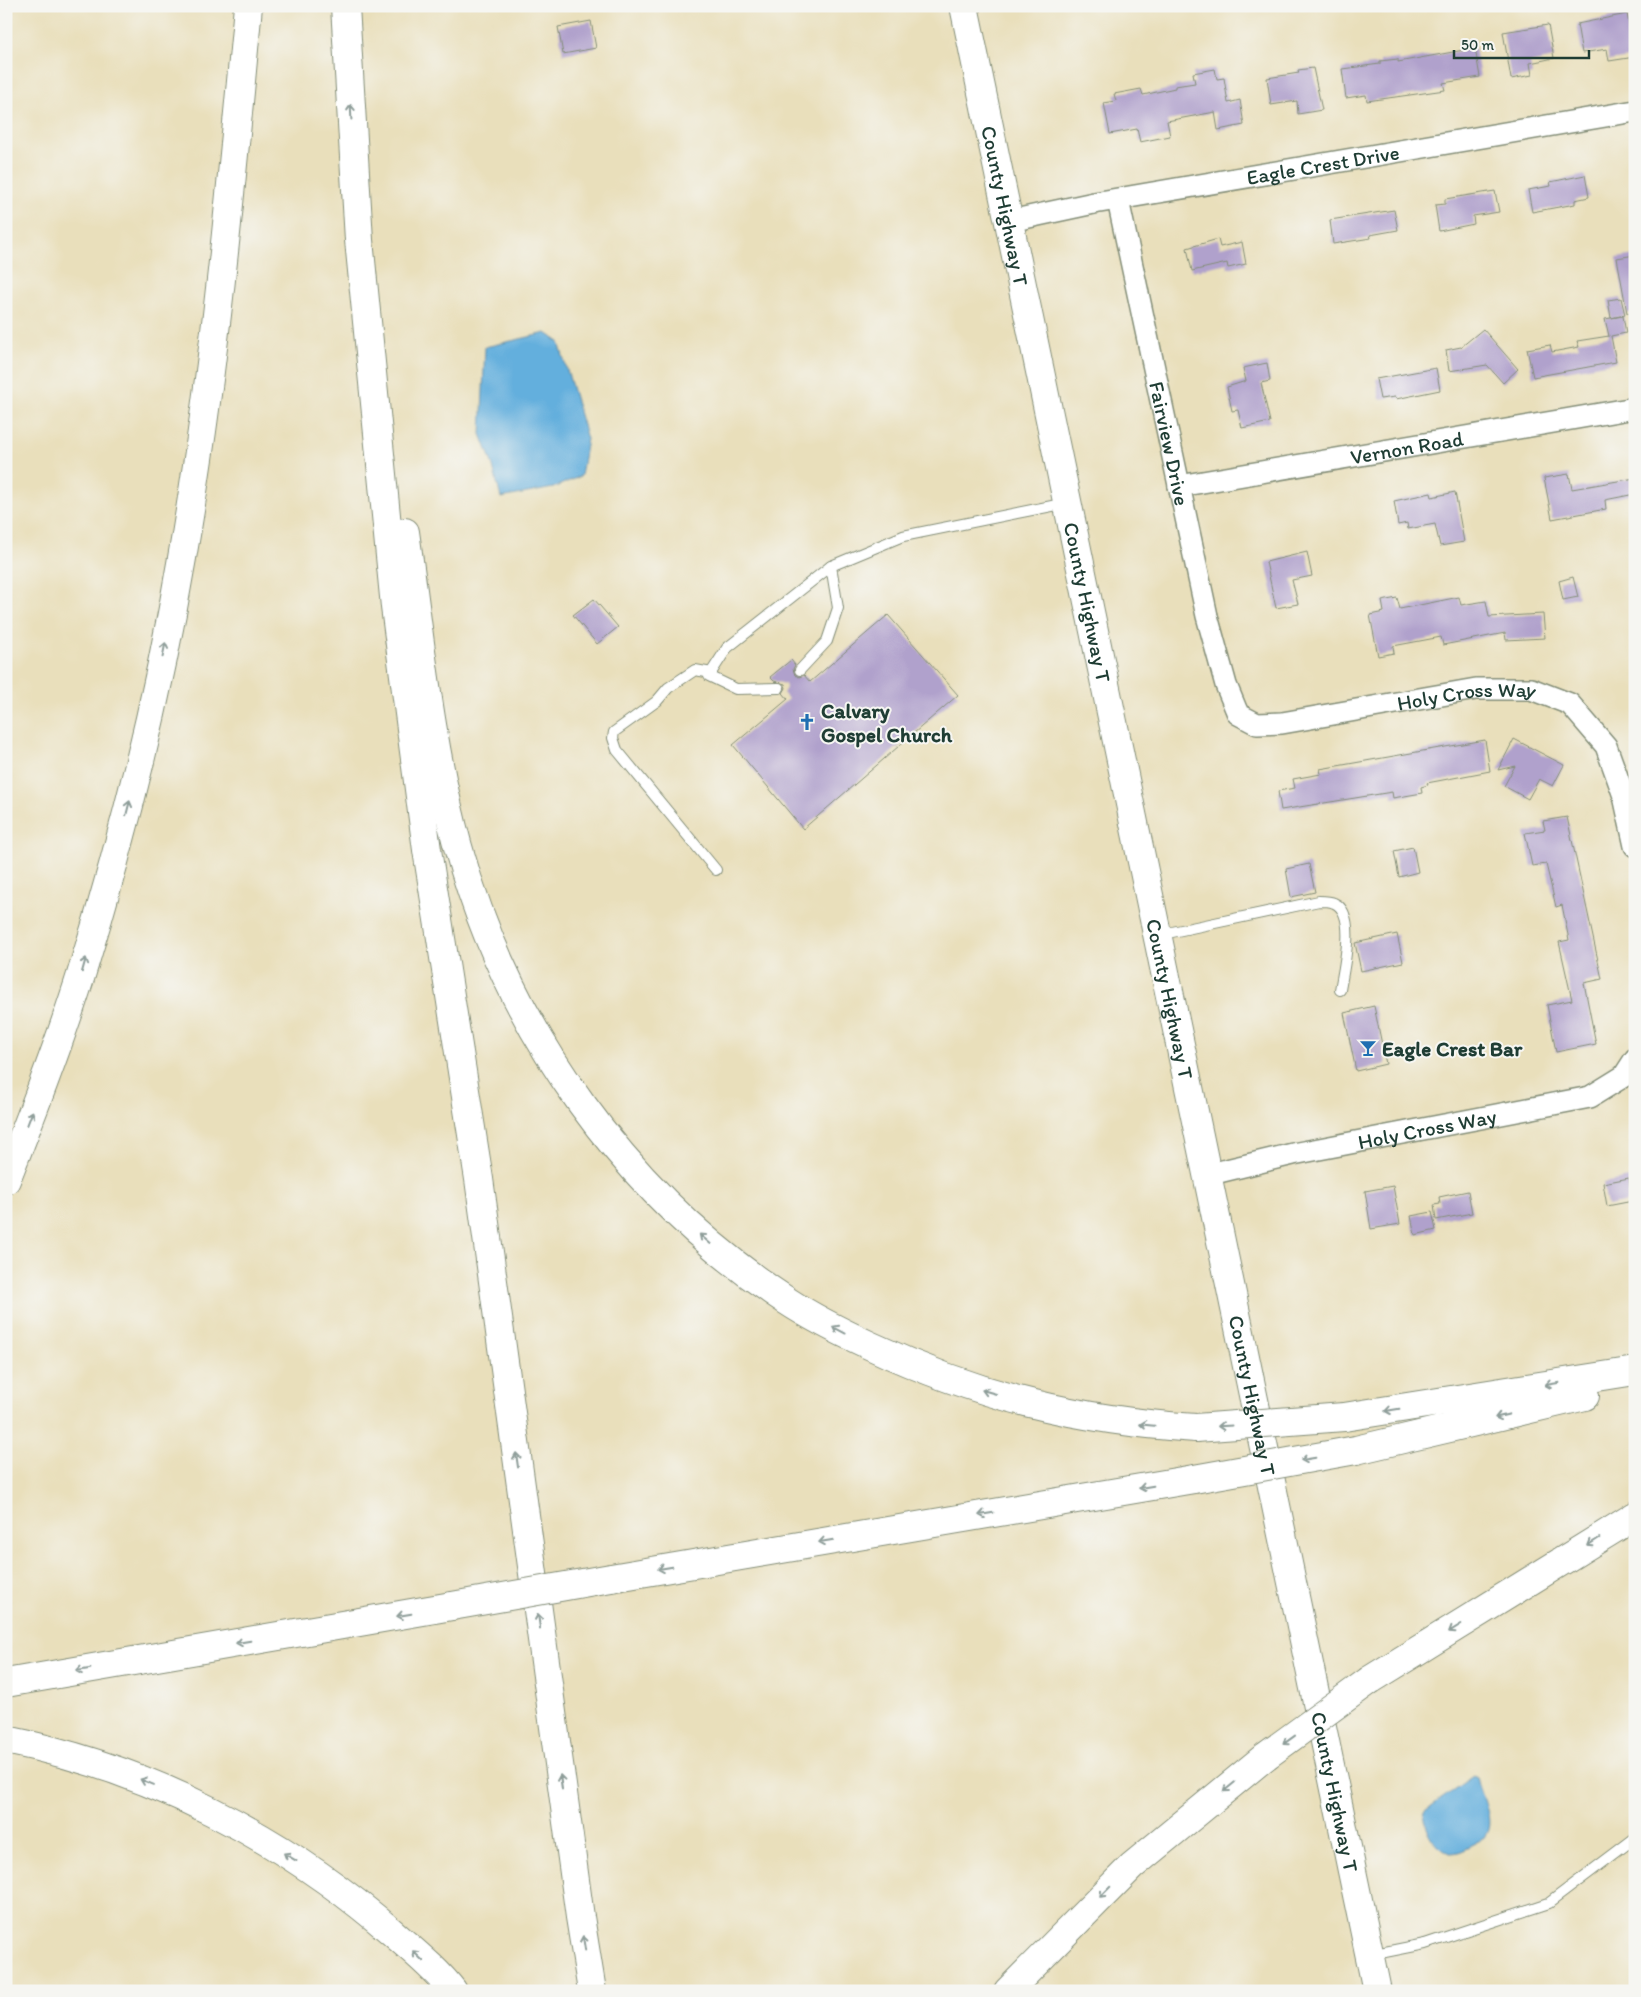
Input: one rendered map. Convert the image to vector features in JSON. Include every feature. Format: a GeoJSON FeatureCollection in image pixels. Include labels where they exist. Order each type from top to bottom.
{"type":"FeatureCollection","features":[{"type":"Feature","properties":{"kind":"main road"},"geometry":{"type":"LineString","coordinates":[[6,1180],[51,1064],[81,975],[128,808],[161,667],[196,476],[218,309],[248,6]]}},
{"type":"Feature","properties":{"kind":"main road"},"geometry":{"type":"LineString","coordinates":[[345,6],[354,161],[373,403],[396,617],[427,850],[479,1179],[580,1917],[592,1991]]}},
{"type":"Feature","properties":{"kind":"main road","name":"County Highway T"},"geometry":{"type":"LineString","coordinates":[[964,6],[1377,1991]]}},
{"type":"Feature","properties":{"kind":"main road"},"geometry":{"type":"LineString","coordinates":[[354,161],[386,410],[439,761],[458,846],[498,959],[524,1011],[559,1072],[579,1101],[658,1194],[706,1240],[787,1302],[912,1365],[963,1385],[1023,1402],[1094,1418],[1196,1428],[1344,1417],[1635,1371]]}},
{"type":"Feature","properties":{"kind":"main road"},"geometry":{"type":"LineString","coordinates":[[6,1683],[1356,1450],[1635,1384]]}},
{"type":"Feature","properties":{"kind":"main road"},"geometry":{"type":"LineString","coordinates":[[1008,1991],[1132,1866],[1266,1756],[1370,1680],[1635,1516]]}},
{"type":"Feature","properties":{"kind":"main road"},"geometry":{"type":"LineString","coordinates":[[6,1740],[43,1747],[119,1771],[174,1793],[261,1839],[316,1872],[364,1908],[453,1991]]}},
{"type":"Feature","properties":{"kind":"street","name":"Eagle Crest Drive"},"geometry":{"type":"LineString","coordinates":[[1010,221],[1118,200],[1635,111]]}},
{"type":"Feature","properties":{"kind":"street","name":"Fairview Drive"},"geometry":{"type":"LineString","coordinates":[[1118,200],[1207,616],[1226,685]]}},
{"type":"Feature","properties":{"kind":"street","name":"Vernon Road"},"geometry":{"type":"LineString","coordinates":[[1179,486],[1635,408]]}},
{"type":"Feature","properties":{"kind":"street","name":"Holy Cross Way"},"geometry":{"type":"LineString","coordinates":[[1226,685],[1238,714],[1257,724],[1282,723],[1476,690],[1531,689],[1570,704],[1606,746],[1624,796],[1635,846]]}},
{"type":"Feature","properties":{"kind":"street","name":"Holy Cross Way"},"geometry":{"type":"LineString","coordinates":[[1206,1175],[1293,1154],[1590,1097],[1624,1076],[1635,1059]]}},
{"type":"Feature","properties":{"kind":"lane"},"geometry":{"type":"LineString","coordinates":[[779,688],[736,689],[709,676],[727,648],[831,566],[903,536],[1068,503]]}},
{"type":"Feature","properties":{"kind":"lane"},"geometry":{"type":"LineString","coordinates":[[800,670],[827,641],[838,608],[831,566]]}},
{"type":"Feature","properties":{"kind":"lane"},"geometry":{"type":"LineString","coordinates":[[712,673],[695,670],[668,688],[657,701],[614,732],[613,738],[616,750],[716,870]]}},
{"type":"Feature","properties":{"kind":"lane"},"geometry":{"type":"LineString","coordinates":[[1157,935],[1318,901],[1335,903],[1344,912],[1348,924],[1340,990]]}},
{"type":"Feature","properties":{"kind":"lane"},"geometry":{"type":"LineString","coordinates":[[1370,1955],[1425,1944],[1549,1903],[1635,1838]]}},
{"type":"Feature","properties":{"kind":"water"},"geometry":{"type":"Polygon","coordinates":[[[546,333],[559,342],[587,439],[581,476],[553,488],[501,498],[492,463],[481,434],[485,347],[546,333]]]}},
{"type":"Feature","properties":{"kind":"water"},"geometry":{"type":"Polygon","coordinates":[[[1474,1776],[1477,1778],[1486,1807],[1489,1825],[1487,1833],[1472,1846],[1459,1852],[1450,1853],[1439,1846],[1432,1837],[1424,1814],[1427,1809],[1474,1776]]]}},
{"type":"Feature","properties":{"kind":"building"},"geometry":{"type":"Polygon","coordinates":[[[1627,14],[1631,34],[1635,33],[1635,57],[1609,61],[1607,49],[1582,53],[1577,24],[1627,14]]]}},
{"type":"Feature","properties":{"kind":"building"},"geometry":{"type":"Polygon","coordinates":[[[591,21],[596,48],[563,54],[558,27],[591,21]]]}},
{"type":"Feature","properties":{"kind":"building"},"geometry":{"type":"Polygon","coordinates":[[[1548,25],[1554,58],[1530,63],[1532,75],[1511,79],[1503,32],[1548,25]]]}},
{"type":"Feature","properties":{"kind":"building"},"geometry":{"type":"Polygon","coordinates":[[[1475,48],[1480,77],[1443,83],[1445,90],[1367,101],[1366,95],[1346,98],[1342,69],[1380,64],[1380,61],[1398,59],[1398,62],[1475,48]]]}},
{"type":"Feature","properties":{"kind":"building"},"geometry":{"type":"Polygon","coordinates":[[[1313,68],[1322,110],[1298,114],[1297,101],[1271,105],[1267,78],[1299,73],[1298,70],[1313,68]]]}},
{"type":"Feature","properties":{"kind":"building"},"geometry":{"type":"Polygon","coordinates":[[[1215,69],[1217,79],[1224,78],[1228,103],[1240,100],[1244,125],[1218,130],[1215,112],[1167,121],[1170,136],[1140,142],[1137,129],[1110,134],[1104,103],[1116,101],[1114,94],[1141,89],[1143,95],[1175,88],[1175,86],[1195,83],[1193,73],[1215,69]]]}},
{"type":"Feature","properties":{"kind":"building"},"geometry":{"type":"Polygon","coordinates":[[[1585,175],[1589,197],[1575,200],[1575,204],[1532,212],[1528,190],[1551,186],[1550,182],[1585,175]]]}},
{"type":"Feature","properties":{"kind":"building"},"geometry":{"type":"Polygon","coordinates":[[[1495,191],[1499,212],[1473,216],[1474,224],[1439,231],[1435,205],[1445,204],[1445,199],[1495,191]]]}},
{"type":"Feature","properties":{"kind":"building"},"geometry":{"type":"Polygon","coordinates":[[[1394,210],[1398,230],[1370,235],[1371,238],[1333,244],[1330,220],[1394,210]]]}},
{"type":"Feature","properties":{"kind":"building"},"geometry":{"type":"Polygon","coordinates":[[[1218,239],[1220,247],[1242,242],[1246,264],[1228,268],[1227,263],[1192,271],[1187,248],[1218,239]]]}},
{"type":"Feature","properties":{"kind":"building"},"geometry":{"type":"Polygon","coordinates":[[[1635,255],[1635,313],[1627,313],[1617,258],[1635,255]]]}},
{"type":"Feature","properties":{"kind":"building"},"geometry":{"type":"Polygon","coordinates":[[[1621,298],[1625,315],[1611,318],[1608,300],[1621,298]]]}},
{"type":"Feature","properties":{"kind":"building"},"geometry":{"type":"Polygon","coordinates":[[[1623,316],[1626,333],[1611,336],[1616,362],[1533,377],[1527,349],[1550,345],[1552,352],[1579,347],[1577,341],[1609,336],[1605,319],[1623,316]]]}},
{"type":"Feature","properties":{"kind":"building"},"geometry":{"type":"Polygon","coordinates":[[[1483,329],[1518,369],[1503,383],[1487,365],[1449,371],[1446,350],[1461,347],[1483,329]]]}},
{"type":"Feature","properties":{"kind":"building"},"geometry":{"type":"Polygon","coordinates":[[[1267,363],[1270,381],[1261,383],[1270,422],[1242,428],[1238,410],[1232,411],[1227,387],[1246,381],[1243,368],[1267,363]]]}},
{"type":"Feature","properties":{"kind":"building"},"geometry":{"type":"Polygon","coordinates":[[[1436,368],[1440,390],[1396,399],[1395,397],[1380,399],[1376,379],[1436,368]]]}},
{"type":"Feature","properties":{"kind":"building"},"geometry":{"type":"Polygon","coordinates":[[[1569,474],[1572,489],[1635,478],[1635,494],[1605,500],[1606,509],[1552,519],[1544,478],[1569,474]]]}},
{"type":"Feature","properties":{"kind":"building"},"geometry":{"type":"Polygon","coordinates":[[[1455,492],[1464,542],[1440,546],[1435,524],[1408,529],[1407,523],[1398,525],[1394,501],[1431,493],[1432,497],[1455,492]]]}},
{"type":"Feature","properties":{"kind":"building"},"geometry":{"type":"Polygon","coordinates":[[[1307,552],[1312,576],[1292,580],[1298,604],[1276,608],[1266,562],[1307,552]]]}},
{"type":"Feature","properties":{"kind":"building"},"geometry":{"type":"Polygon","coordinates":[[[1573,577],[1578,597],[1563,600],[1559,581],[1573,577]]]}},
{"type":"Feature","properties":{"kind":"building"},"geometry":{"type":"Polygon","coordinates":[[[1459,597],[1461,605],[1486,601],[1489,617],[1543,614],[1545,638],[1506,640],[1505,633],[1443,645],[1441,637],[1393,646],[1394,653],[1378,656],[1370,615],[1384,612],[1382,601],[1397,598],[1400,609],[1459,597]]]}},
{"type":"Feature","properties":{"kind":"building"},"geometry":{"type":"Polygon","coordinates":[[[594,599],[618,627],[597,644],[573,615],[594,599]]]}},
{"type":"Feature","properties":{"kind":"building"},"geometry":{"type":"Polygon","coordinates":[[[888,615],[958,695],[803,829],[733,745],[788,699],[783,693],[786,688],[785,684],[774,681],[770,677],[791,660],[795,665],[793,669],[795,675],[799,677],[804,675],[810,682],[888,615]]]}},
{"type":"Feature","properties":{"kind":"building"},"geometry":{"type":"Polygon","coordinates":[[[1514,739],[1564,765],[1553,786],[1539,779],[1528,799],[1504,786],[1515,766],[1498,770],[1514,739]]]}},
{"type":"Feature","properties":{"kind":"building"},"geometry":{"type":"Polygon","coordinates":[[[1485,740],[1490,771],[1427,783],[1428,785],[1421,787],[1422,793],[1393,798],[1392,792],[1281,810],[1278,791],[1295,788],[1293,779],[1321,774],[1320,769],[1485,740]]]}},
{"type":"Feature","properties":{"kind":"building"},"geometry":{"type":"Polygon","coordinates":[[[1567,817],[1602,979],[1584,983],[1596,1044],[1556,1052],[1547,1005],[1572,1000],[1559,942],[1569,940],[1562,905],[1556,907],[1546,864],[1532,866],[1525,833],[1545,830],[1543,821],[1567,817]]]}},
{"type":"Feature","properties":{"kind":"building"},"geometry":{"type":"Polygon","coordinates":[[[1413,847],[1418,872],[1399,877],[1394,851],[1413,847]]]}},
{"type":"Feature","properties":{"kind":"building"},"geometry":{"type":"Polygon","coordinates":[[[1309,864],[1315,892],[1291,897],[1286,869],[1309,864]]]}},
{"type":"Feature","properties":{"kind":"building"},"geometry":{"type":"Polygon","coordinates":[[[1397,934],[1403,962],[1361,971],[1355,943],[1397,934]]]}},
{"type":"Feature","properties":{"kind":"building"},"geometry":{"type":"Polygon","coordinates":[[[1374,1006],[1386,1064],[1356,1071],[1344,1013],[1374,1006]]]}},
{"type":"Feature","properties":{"kind":"building"},"geometry":{"type":"Polygon","coordinates":[[[1629,1178],[1633,1201],[1607,1206],[1603,1183],[1629,1178]]]}},
{"type":"Feature","properties":{"kind":"building"},"geometry":{"type":"Polygon","coordinates":[[[1393,1186],[1400,1224],[1371,1229],[1365,1191],[1393,1186]]]}},
{"type":"Feature","properties":{"kind":"building"},"geometry":{"type":"Polygon","coordinates":[[[1468,1191],[1472,1213],[1436,1220],[1434,1205],[1440,1204],[1439,1197],[1468,1191]]]}},
{"type":"Feature","properties":{"kind":"building"},"geometry":{"type":"Polygon","coordinates":[[[1432,1212],[1436,1230],[1415,1235],[1411,1216],[1432,1212]]]}},
{"type":"Feature","properties":{"kind":"place","name":"Calvary Gospel Church"},"geometry":{"type":"Point","coordinates":[807,722]}},
{"type":"Feature","properties":{"kind":"place","name":"Eagle Crest Bar"},"geometry":{"type":"Point","coordinates":[1368,1048]}}]}
